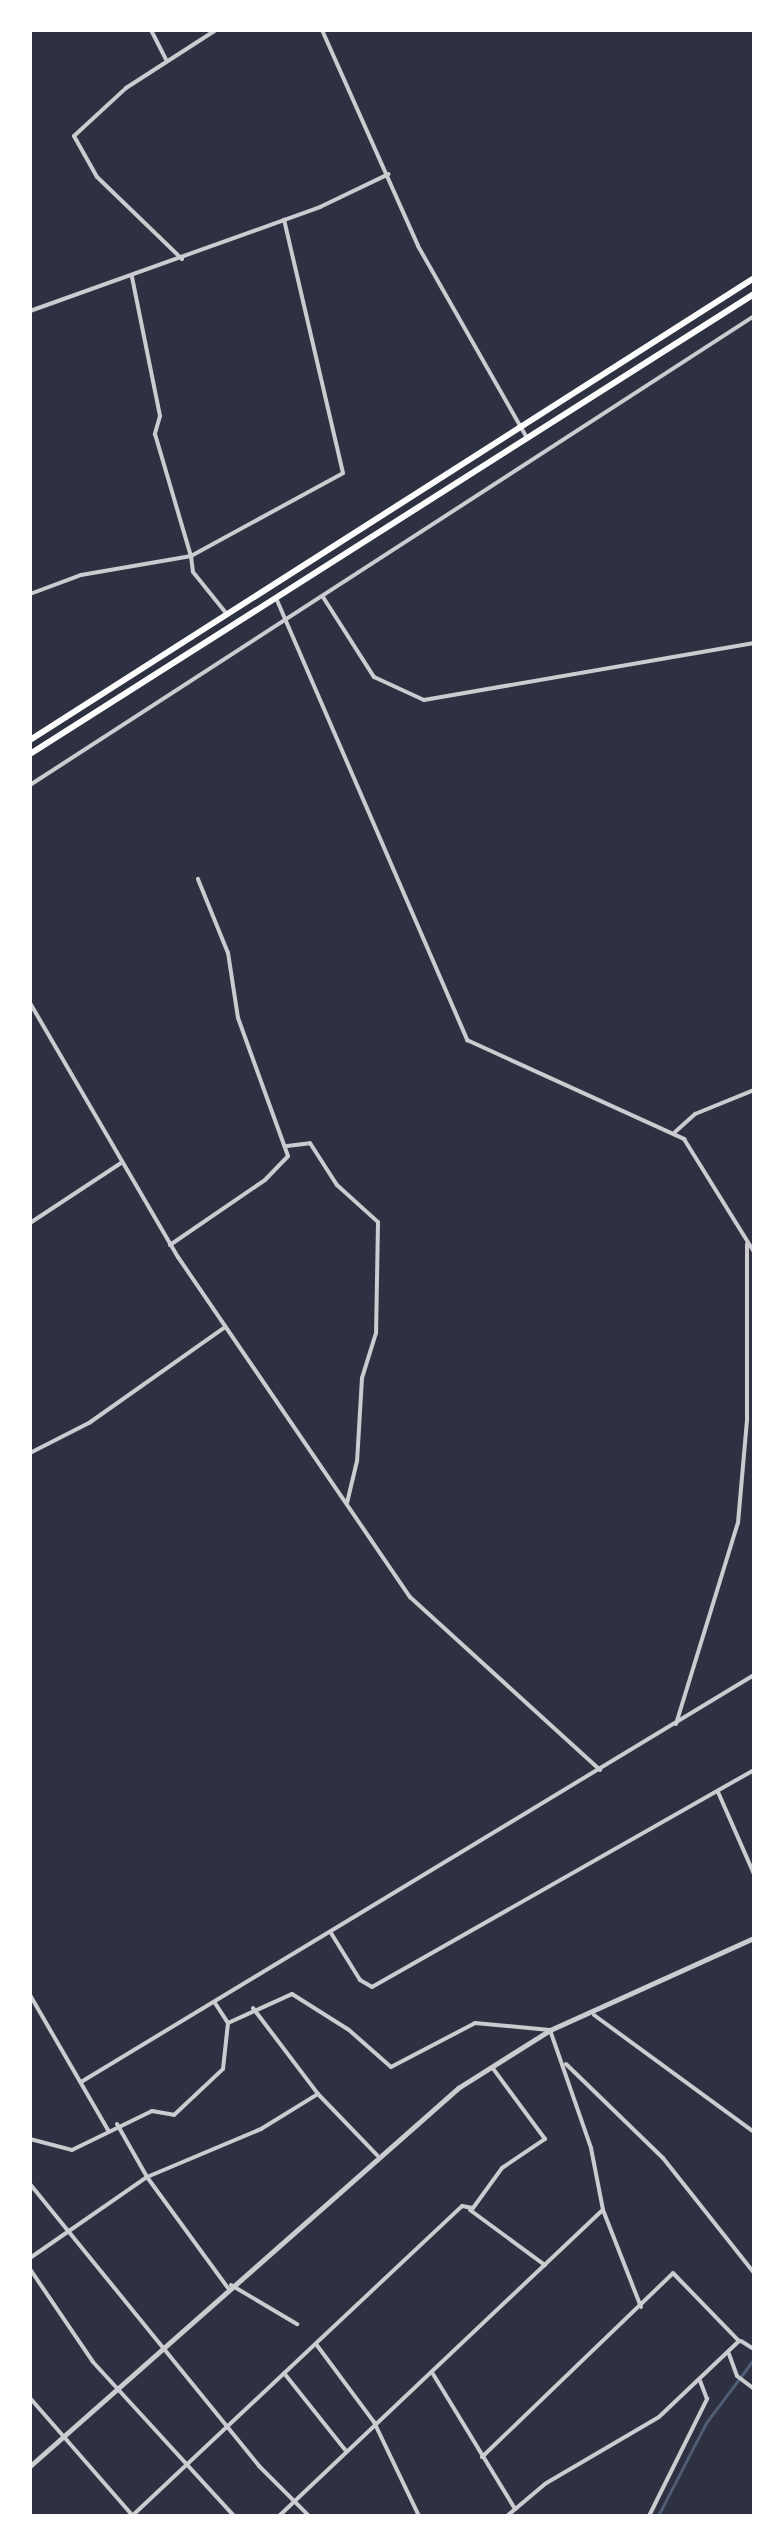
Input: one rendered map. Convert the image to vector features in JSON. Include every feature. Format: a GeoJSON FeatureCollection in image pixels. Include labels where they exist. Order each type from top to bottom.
{"type":"FeatureCollection","features":[{"type":"Feature","properties":{"kind":"highway"},"geometry":{"type":"LineString","coordinates":[[30,740],[754,278]]}},
{"type":"Feature","properties":{"kind":"highway"},"geometry":{"type":"LineString","coordinates":[[30,754],[754,294]]}},
{"type":"Feature","properties":{"kind":"street"},"geometry":{"type":"LineString","coordinates":[[152,30],[166,59]]}},
{"type":"Feature","properties":{"kind":"street"},"geometry":{"type":"LineString","coordinates":[[182,259],[97,177],[74,142],[82,126],[166,59],[216,30]]}},
{"type":"Feature","properties":{"kind":"street"},"geometry":{"type":"LineString","coordinates":[[322,30],[418,246],[528,439]]}},
{"type":"Feature","properties":{"kind":"street"},"geometry":{"type":"LineString","coordinates":[[30,311],[182,259],[389,174]]}},
{"type":"Feature","properties":{"kind":"street"},"geometry":{"type":"LineString","coordinates":[[30,594],[81,575],[191,556],[343,473],[284,220]]}},
{"type":"Feature","properties":{"kind":"street"},"geometry":{"type":"LineString","coordinates":[[132,277],[160,416],[155,434],[193,572],[227,614]]}},
{"type":"Feature","properties":{"kind":"street"},"geometry":{"type":"LineString","coordinates":[[30,786],[754,316]]}},
{"type":"Feature","properties":{"kind":"street"},"geometry":{"type":"LineString","coordinates":[[322,596],[374,678],[424,700],[754,644]]}},
{"type":"Feature","properties":{"kind":"street"},"geometry":{"type":"LineString","coordinates":[[276,598],[288,618],[390,874],[466,1040],[675,1132],[754,1252]]}},
{"type":"Feature","properties":{"kind":"street"},"geometry":{"type":"LineString","coordinates":[[170,1244],[274,1173],[288,1156],[244,1037],[228,952],[198,879]]}},
{"type":"Feature","properties":{"kind":"street"},"geometry":{"type":"LineString","coordinates":[[30,1004],[170,1244],[410,1597],[600,1770]]}},
{"type":"Feature","properties":{"kind":"street"},"geometry":{"type":"LineString","coordinates":[[675,1132],[696,1114],[754,1090]]}},
{"type":"Feature","properties":{"kind":"street"},"geometry":{"type":"LineString","coordinates":[[287,1146],[310,1142],[337,1185],[378,1222],[376,1333],[362,1378],[357,1461],[346,1503]]}},
{"type":"Feature","properties":{"kind":"street"},"geometry":{"type":"LineString","coordinates":[[30,1223],[121,1164]]}},
{"type":"Feature","properties":{"kind":"street"},"geometry":{"type":"LineString","coordinates":[[676,1724],[738,1524],[747,1420],[747,1241]]}},
{"type":"Feature","properties":{"kind":"street"},"geometry":{"type":"LineString","coordinates":[[30,1453],[89,1423],[225,1327]]}},
{"type":"Feature","properties":{"kind":"street"},"geometry":{"type":"LineString","coordinates":[[81,2082],[754,1675]]}},
{"type":"Feature","properties":{"kind":"street"},"geometry":{"type":"LineString","coordinates":[[332,1932],[360,1980],[372,1986],[754,1770]]}},
{"type":"Feature","properties":{"kind":"street"},"geometry":{"type":"LineString","coordinates":[[718,1792],[754,1874]]}},
{"type":"Feature","properties":{"kind":"street"},"geometry":{"type":"LineString","coordinates":[[30,2466],[116,2384],[376,2155],[492,2066],[550,2030],[594,2015],[754,1938]]}},
{"type":"Feature","properties":{"kind":"street"},"geometry":{"type":"LineString","coordinates":[[30,2138],[72,2150],[117,2124],[152,2111],[174,2114],[216,2081],[228,2024],[252,2008],[292,1994],[304,1998],[391,2067],[475,2023],[550,2030]]}},
{"type":"Feature","properties":{"kind":"street"},"geometry":{"type":"LineString","coordinates":[[30,1996],[108,2130]]}},
{"type":"Feature","properties":{"kind":"street"},"geometry":{"type":"LineString","coordinates":[[214,2003],[228,2024]]}},
{"type":"Feature","properties":{"kind":"street"},"geometry":{"type":"LineString","coordinates":[[252,2008],[318,2094],[376,2155]]}},
{"type":"Feature","properties":{"kind":"street"},"geometry":{"type":"LineString","coordinates":[[594,2015],[754,2132]]}},
{"type":"Feature","properties":{"kind":"street"},"geometry":{"type":"LineString","coordinates":[[550,2030],[563,2061],[603,2210],[641,2307]]}},
{"type":"Feature","properties":{"kind":"street"},"geometry":{"type":"LineString","coordinates":[[563,2061],[663,2158],[754,2273]]}},
{"type":"Feature","properties":{"kind":"street"},"geometry":{"type":"LineString","coordinates":[[470,2210],[502,2168],[545,2140],[492,2066]]}},
{"type":"Feature","properties":{"kind":"street"},"geometry":{"type":"LineString","coordinates":[[30,2258],[67,2228],[147,2177],[261,2130],[318,2094]]}},
{"type":"Feature","properties":{"kind":"street"},"geometry":{"type":"LineString","coordinates":[[117,2124],[147,2177],[230,2286],[297,2324]]}},
{"type":"Feature","properties":{"kind":"street"},"geometry":{"type":"LineString","coordinates":[[30,2184],[226,2425],[308,2516]]}},
{"type":"Feature","properties":{"kind":"street"},"geometry":{"type":"LineString","coordinates":[[30,2398],[132,2516],[462,2206],[545,2266]]}},
{"type":"Feature","properties":{"kind":"street"},"geometry":{"type":"LineString","coordinates":[[279,2516],[374,2422],[434,2374],[603,2210]]}},
{"type":"Feature","properties":{"kind":"street"},"geometry":{"type":"LineString","coordinates":[[30,2270],[116,2384],[234,2516]]}},
{"type":"Feature","properties":{"kind":"street"},"geometry":{"type":"LineString","coordinates":[[482,2457],[672,2273],[754,2349]]}},
{"type":"Feature","properties":{"kind":"street"},"geometry":{"type":"LineString","coordinates":[[508,2516],[546,2484],[659,2417],[740,2340]]}},
{"type":"Feature","properties":{"kind":"street"},"geometry":{"type":"LineString","coordinates":[[316,2344],[374,2422],[419,2516]]}},
{"type":"Feature","properties":{"kind":"street"},"geometry":{"type":"LineString","coordinates":[[729,2354],[737,2376],[754,2388]]}},
{"type":"Feature","properties":{"kind":"street"},"geometry":{"type":"LineString","coordinates":[[284,2374],[346,2450]]}},
{"type":"Feature","properties":{"kind":"street"},"geometry":{"type":"LineString","coordinates":[[434,2374],[515,2510]]}},
{"type":"Feature","properties":{"kind":"street"},"geometry":{"type":"LineString","coordinates":[[649,2516],[707,2399],[700,2381]]}},
{"type":"Feature","properties":{"kind":"waterway"},"geometry":{"type":"LineString","coordinates":[[658,2516],[706,2423],[754,2359]]}}]}
